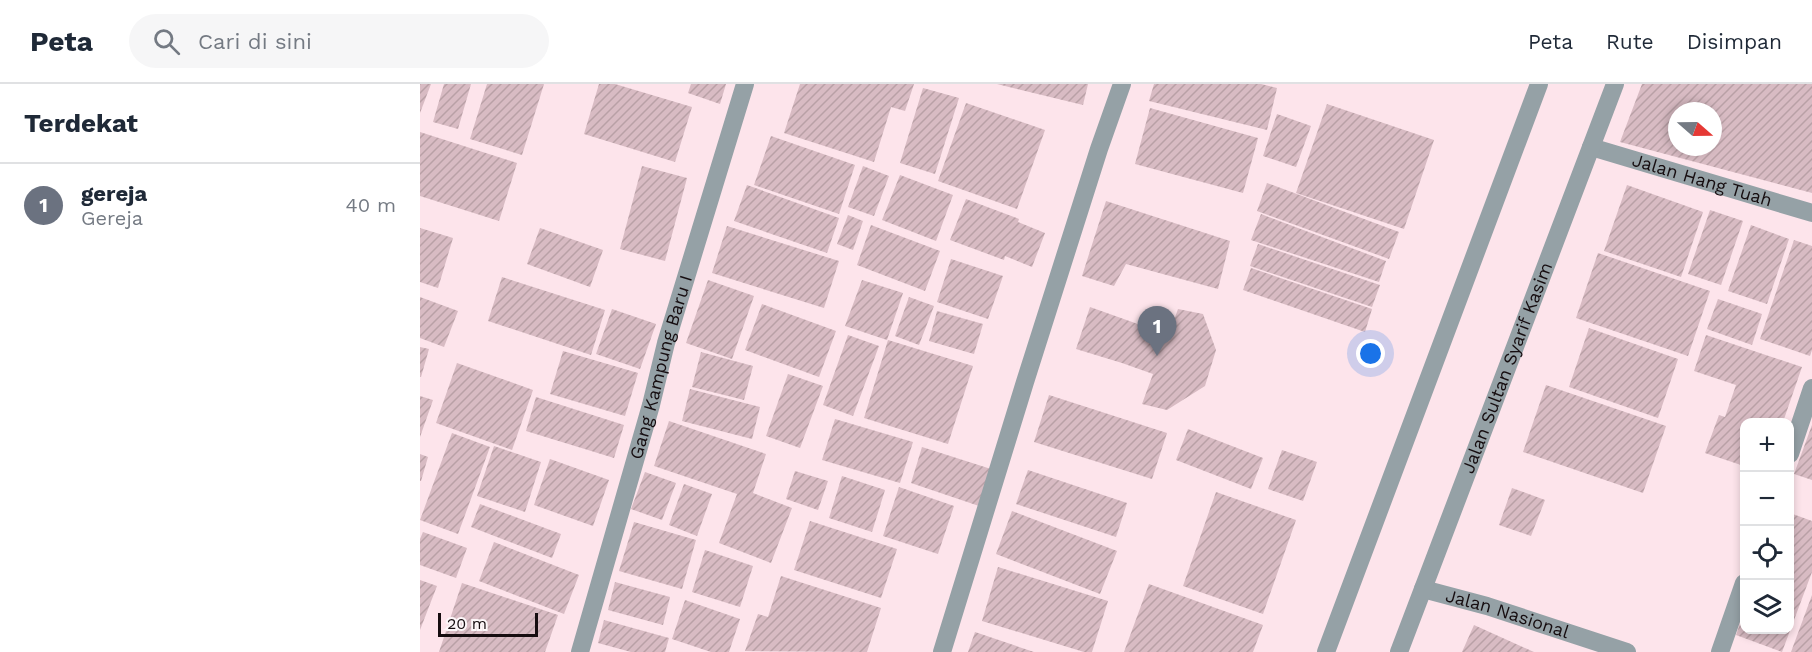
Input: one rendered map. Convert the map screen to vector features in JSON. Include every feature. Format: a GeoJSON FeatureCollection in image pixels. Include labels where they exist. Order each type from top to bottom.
{"type":"FeatureCollection","features":[{"type":"Feature","properties":{"kind":"street","name":"Gang Kampung Baru I"},"geometry":{"type":"LineString","coordinates":[[580,652],[651,405],[666,343],[745,84]]}},
{"type":"Feature","properties":{"kind":"street"},"geometry":{"type":"LineString","coordinates":[[942,652],[1028,372],[1122,84]]}},
{"type":"Feature","properties":{"kind":"street"},"geometry":{"type":"LineString","coordinates":[[1326,652],[1539,84]]}},
{"type":"Feature","properties":{"kind":"street","name":"Jalan Sultan Syarif Kasim"},"geometry":{"type":"LineString","coordinates":[[1399,652],[1615,84]]}},
{"type":"Feature","properties":{"kind":"street","name":"Jalan Hang Tuah"},"geometry":{"type":"LineString","coordinates":[[1591,147],[1812,213]]}},
{"type":"Feature","properties":{"kind":"street"},"geometry":{"type":"LineString","coordinates":[[1794,442],[1812,388]]}},
{"type":"Feature","properties":{"kind":"street","name":"Jalan Nasional"},"geometry":{"type":"LineString","coordinates":[[1423,589],[1487,606],[1627,652]]}},
{"type":"Feature","properties":{"kind":"street"},"geometry":{"type":"LineString","coordinates":[[1720,652],[1740,594]]}},
{"type":"Feature","properties":{"kind":"building"},"geometry":{"type":"Polygon","coordinates":[[[420,84],[431,84],[420,113],[420,84]]]}},
{"type":"Feature","properties":{"kind":"building"},"geometry":{"type":"Polygon","coordinates":[[[444,84],[471,84],[458,129],[433,122],[444,84]]]}},
{"type":"Feature","properties":{"kind":"building"},"geometry":{"type":"Polygon","coordinates":[[[487,84],[544,84],[522,155],[470,139],[487,84]]]}},
{"type":"Feature","properties":{"kind":"building"},"geometry":{"type":"Polygon","coordinates":[[[599,84],[615,84],[692,107],[675,162],[584,134],[599,84]]]}},
{"type":"Feature","properties":{"kind":"building"},"geometry":{"type":"Polygon","coordinates":[[[691,84],[726,84],[720,104],[688,93],[691,84]]]}},
{"type":"Feature","properties":{"kind":"building"},"geometry":{"type":"Polygon","coordinates":[[[800,84],[914,84],[905,111],[891,107],[874,162],[784,133],[800,84]]]}},
{"type":"Feature","properties":{"kind":"building"},"geometry":{"type":"Polygon","coordinates":[[[997,84],[1088,84],[1083,105],[997,84]]]}},
{"type":"Feature","properties":{"kind":"building"},"geometry":{"type":"Polygon","coordinates":[[[1154,84],[1261,84],[1277,88],[1267,130],[1149,101],[1154,84]]]}},
{"type":"Feature","properties":{"kind":"building"},"geometry":{"type":"Polygon","coordinates":[[[1642,84],[1812,84],[1812,193],[1673,156],[1722,156],[1722,102],[1668,102],[1668,155],[1620,142],[1642,84]]]}},
{"type":"Feature","properties":{"kind":"building"},"geometry":{"type":"Polygon","coordinates":[[[923,88],[959,98],[935,174],[900,163],[923,88]]]}},
{"type":"Feature","properties":{"kind":"building"},"geometry":{"type":"Polygon","coordinates":[[[966,103],[1045,130],[1017,209],[938,181],[966,103]]]}},
{"type":"Feature","properties":{"kind":"building"},"geometry":{"type":"Polygon","coordinates":[[[1327,104],[1434,140],[1404,229],[1296,193],[1327,104]]]}},
{"type":"Feature","properties":{"kind":"building"},"geometry":{"type":"Polygon","coordinates":[[[1150,108],[1258,138],[1243,193],[1135,164],[1150,108]]]}},
{"type":"Feature","properties":{"kind":"building"},"geometry":{"type":"Polygon","coordinates":[[[1277,114],[1311,126],[1296,167],[1263,156],[1277,114]]]}},
{"type":"Feature","properties":{"kind":"building"},"geometry":{"type":"Polygon","coordinates":[[[420,132],[517,163],[499,221],[420,196],[420,132]]]}},
{"type":"Feature","properties":{"kind":"building"},"geometry":{"type":"Polygon","coordinates":[[[771,136],[855,165],[839,214],[754,185],[771,136]]]}},
{"type":"Feature","properties":{"kind":"building"},"geometry":{"type":"Polygon","coordinates":[[[642,166],[687,178],[665,261],[620,249],[642,166]]]}},
{"type":"Feature","properties":{"kind":"building"},"geometry":{"type":"Polygon","coordinates":[[[863,166],[889,176],[874,216],[848,207],[863,166]]]}},
{"type":"Feature","properties":{"kind":"building"},"geometry":{"type":"Polygon","coordinates":[[[900,175],[953,195],[936,241],[882,220],[900,175]]]}},
{"type":"Feature","properties":{"kind":"building"},"geometry":{"type":"Polygon","coordinates":[[[1267,183],[1399,232],[1389,259],[1257,211],[1267,183]]]}},
{"type":"Feature","properties":{"kind":"building"},"geometry":{"type":"Polygon","coordinates":[[[747,185],[839,218],[827,253],[734,221],[747,185]]]}},
{"type":"Feature","properties":{"kind":"building"},"geometry":{"type":"Polygon","coordinates":[[[1627,185],[1703,212],[1681,277],[1604,251],[1627,185]]]}},
{"type":"Feature","properties":{"kind":"building"},"geometry":{"type":"Polygon","coordinates":[[[966,199],[1019,219],[1018,222],[1045,233],[1032,267],[1005,256],[1004,260],[950,240],[966,199]]]}},
{"type":"Feature","properties":{"kind":"building"},"geometry":{"type":"Polygon","coordinates":[[[1106,201],[1230,241],[1218,289],[1126,264],[1114,286],[1082,276],[1106,201]]]}},
{"type":"Feature","properties":{"kind":"building"},"geometry":{"type":"Polygon","coordinates":[[[1710,210],[1743,221],[1721,285],[1688,274],[1710,210]]]}},
{"type":"Feature","properties":{"kind":"building"},"geometry":{"type":"Polygon","coordinates":[[[1261,214],[1386,261],[1379,282],[1251,240],[1261,214]]]}},
{"type":"Feature","properties":{"kind":"building"},"geometry":{"type":"Polygon","coordinates":[[[848,215],[863,221],[853,250],[837,244],[848,215]]]}},
{"type":"Feature","properties":{"kind":"building"},"geometry":{"type":"Polygon","coordinates":[[[871,225],[940,251],[925,291],[857,265],[871,225]]]}},
{"type":"Feature","properties":{"kind":"building"},"geometry":{"type":"Polygon","coordinates":[[[1751,225],[1789,239],[1767,304],[1728,291],[1751,225]]]}},
{"type":"Feature","properties":{"kind":"building"},"geometry":{"type":"Polygon","coordinates":[[[727,226],[839,261],[824,308],[712,273],[727,226]]]}},
{"type":"Feature","properties":{"kind":"building"},"geometry":{"type":"Polygon","coordinates":[[[420,228],[453,238],[438,288],[420,282],[420,228]]]}},
{"type":"Feature","properties":{"kind":"building"},"geometry":{"type":"Polygon","coordinates":[[[540,228],[603,250],[590,287],[527,264],[540,228]]]}},
{"type":"Feature","properties":{"kind":"building"},"geometry":{"type":"Polygon","coordinates":[[[1794,240],[1812,246],[1812,350],[1810,356],[1760,339],[1794,240]]]}},
{"type":"Feature","properties":{"kind":"building"},"geometry":{"type":"Polygon","coordinates":[[[1258,244],[1380,285],[1372,307],[1250,266],[1258,244]]]}},
{"type":"Feature","properties":{"kind":"building"},"geometry":{"type":"Polygon","coordinates":[[[1598,253],[1710,291],[1688,356],[1576,318],[1598,253]]]}},
{"type":"Feature","properties":{"kind":"building"},"geometry":{"type":"Polygon","coordinates":[[[951,259],[1003,276],[988,319],[937,302],[951,259]]]}},
{"type":"Feature","properties":{"kind":"building"},"geometry":{"type":"Polygon","coordinates":[[[1251,268],[1372,309],[1365,332],[1243,290],[1251,268]]]}},
{"type":"Feature","properties":{"kind":"building"},"geometry":{"type":"Polygon","coordinates":[[[502,277],[605,310],[591,355],[488,321],[502,277]]]}},
{"type":"Feature","properties":{"kind":"building"},"geometry":{"type":"Polygon","coordinates":[[[708,280],[754,296],[732,359],[686,343],[708,280]]]}},
{"type":"Feature","properties":{"kind":"building"},"geometry":{"type":"Polygon","coordinates":[[[862,280],[903,293],[887,340],[845,326],[862,280]]]}},
{"type":"Feature","properties":{"kind":"building"},"geometry":{"type":"Polygon","coordinates":[[[420,297],[458,311],[444,347],[420,338],[420,297]]]}},
{"type":"Feature","properties":{"kind":"building"},"geometry":{"type":"Polygon","coordinates":[[[909,297],[934,306],[919,345],[895,336],[909,297]]]}},
{"type":"Feature","properties":{"kind":"building"},"geometry":{"type":"Polygon","coordinates":[[[1718,299],[1762,314],[1752,345],[1707,329],[1718,299]]]}},
{"type":"Feature","properties":{"kind":"building"},"geometry":{"type":"Polygon","coordinates":[[[762,304],[836,331],[819,377],[745,350],[762,304]]]}},
{"type":"Feature","properties":{"kind":"building"},"geometry":{"type":"Polygon","coordinates":[[[1090,307],[1168,337],[1178,309],[1203,314],[1216,350],[1205,386],[1167,410],[1142,404],[1153,374],[1076,349],[1090,307]]]}},
{"type":"Feature","properties":{"kind":"building"},"geometry":{"type":"Polygon","coordinates":[[[612,309],[656,324],[640,369],[596,354],[612,309]]]}},
{"type":"Feature","properties":{"kind":"building"},"geometry":{"type":"Polygon","coordinates":[[[937,311],[983,324],[974,354],[929,341],[937,311]]]}},
{"type":"Feature","properties":{"kind":"building"},"geometry":{"type":"Polygon","coordinates":[[[1589,328],[1678,359],[1658,418],[1569,387],[1589,328]]]}},
{"type":"Feature","properties":{"kind":"building"},"geometry":{"type":"Polygon","coordinates":[[[848,335],[879,346],[853,416],[823,405],[848,335]]]}},
{"type":"Feature","properties":{"kind":"building"},"geometry":{"type":"Polygon","coordinates":[[[1706,335],[1802,367],[1784,418],[1740,418],[1740,465],[1705,453],[1719,415],[1725,417],[1736,385],[1694,371],[1706,335]]]}},
{"type":"Feature","properties":{"kind":"building"},"geometry":{"type":"Polygon","coordinates":[[[888,340],[973,366],[948,444],[864,418],[888,340]]]}},
{"type":"Feature","properties":{"kind":"building"},"geometry":{"type":"Polygon","coordinates":[[[420,347],[429,349],[421,377],[420,377],[420,347]]]}},
{"type":"Feature","properties":{"kind":"building"},"geometry":{"type":"Polygon","coordinates":[[[563,351],[638,373],[625,416],[550,394],[563,351]]]}},
{"type":"Feature","properties":{"kind":"building"},"geometry":{"type":"Polygon","coordinates":[[[701,352],[753,366],[744,400],[692,387],[701,352]]]}},
{"type":"Feature","properties":{"kind":"building"},"geometry":{"type":"Polygon","coordinates":[[[457,363],[533,390],[512,450],[436,423],[457,363]]]}},
{"type":"Feature","properties":{"kind":"building"},"geometry":{"type":"Polygon","coordinates":[[[788,374],[823,386],[800,448],[766,436],[788,374]]]}},
{"type":"Feature","properties":{"kind":"building"},"geometry":{"type":"Polygon","coordinates":[[[1546,385],[1666,426],[1643,493],[1523,452],[1546,385]]]}},
{"type":"Feature","properties":{"kind":"building"},"geometry":{"type":"Polygon","coordinates":[[[690,389],[760,407],[752,439],[682,421],[690,389]]]}},
{"type":"Feature","properties":{"kind":"building"},"geometry":{"type":"Polygon","coordinates":[[[1049,395],[1167,433],[1152,479],[1034,442],[1049,395]]]}},
{"type":"Feature","properties":{"kind":"building"},"geometry":{"type":"Polygon","coordinates":[[[420,396],[433,400],[420,437],[420,396]]]}},
{"type":"Feature","properties":{"kind":"building"},"geometry":{"type":"Polygon","coordinates":[[[536,397],[624,425],[614,458],[526,431],[536,397]]]}},
{"type":"Feature","properties":{"kind":"building"},"geometry":{"type":"Polygon","coordinates":[[[835,419],[913,442],[900,483],[822,460],[835,419]]]}},
{"type":"Feature","properties":{"kind":"building"},"geometry":{"type":"Polygon","coordinates":[[[669,421],[766,454],[753,493],[792,508],[771,563],[719,543],[737,494],[654,466],[669,421]]]}},
{"type":"Feature","properties":{"kind":"building"},"geometry":{"type":"Polygon","coordinates":[[[1812,425],[1812,480],[1794,474],[1812,425]]]}},
{"type":"Feature","properties":{"kind":"building"},"geometry":{"type":"Polygon","coordinates":[[[1188,429],[1263,458],[1251,489],[1176,460],[1188,429]]]}},
{"type":"Feature","properties":{"kind":"building"},"geometry":{"type":"Polygon","coordinates":[[[452,433],[490,447],[458,534],[420,520],[452,433]]]}},
{"type":"Feature","properties":{"kind":"building"},"geometry":{"type":"Polygon","coordinates":[[[494,446],[541,462],[525,512],[477,496],[494,446]]]}},
{"type":"Feature","properties":{"kind":"building"},"geometry":{"type":"Polygon","coordinates":[[[922,447],[991,469],[979,506],[911,483],[922,447]]]}},
{"type":"Feature","properties":{"kind":"building"},"geometry":{"type":"Polygon","coordinates":[[[1282,450],[1317,462],[1303,501],[1268,489],[1282,450]]]}},
{"type":"Feature","properties":{"kind":"building"},"geometry":{"type":"Polygon","coordinates":[[[420,454],[428,457],[421,481],[420,481],[420,454]]]}},
{"type":"Feature","properties":{"kind":"building"},"geometry":{"type":"Polygon","coordinates":[[[550,459],[609,480],[593,526],[534,505],[550,459]]]}},
{"type":"Feature","properties":{"kind":"building"},"geometry":{"type":"Polygon","coordinates":[[[1028,470],[1127,503],[1116,537],[1016,504],[1028,470]]]}},
{"type":"Feature","properties":{"kind":"building"},"geometry":{"type":"Polygon","coordinates":[[[795,471],[828,481],[818,510],[786,499],[795,471]]]}},
{"type":"Feature","properties":{"kind":"building"},"geometry":{"type":"Polygon","coordinates":[[[645,472],[676,483],[662,520],[631,509],[645,472]]]}},
{"type":"Feature","properties":{"kind":"building"},"geometry":{"type":"Polygon","coordinates":[[[842,476],[885,490],[872,532],[829,518],[842,476]]]}},
{"type":"Feature","properties":{"kind":"building"},"geometry":{"type":"Polygon","coordinates":[[[684,484],[712,494],[697,536],[669,525],[684,484]]]}},
{"type":"Feature","properties":{"kind":"building"},"geometry":{"type":"Polygon","coordinates":[[[899,487],[954,506],[938,554],[883,536],[899,487]]]}},
{"type":"Feature","properties":{"kind":"building"},"geometry":{"type":"Polygon","coordinates":[[[1512,488],[1545,500],[1531,536],[1499,525],[1512,488]]]}},
{"type":"Feature","properties":{"kind":"building"},"geometry":{"type":"Polygon","coordinates":[[[1216,492],[1296,520],[1263,614],[1183,586],[1216,492]]]}},
{"type":"Feature","properties":{"kind":"building"},"geometry":{"type":"Polygon","coordinates":[[[480,504],[561,534],[552,558],[471,527],[480,504]]]}},
{"type":"Feature","properties":{"kind":"building"},"geometry":{"type":"Polygon","coordinates":[[[1012,511],[1117,551],[1100,594],[996,554],[1012,511]]]}},
{"type":"Feature","properties":{"kind":"building"},"geometry":{"type":"Polygon","coordinates":[[[1794,514],[1812,521],[1812,572],[1794,620],[1794,514]]]}},
{"type":"Feature","properties":{"kind":"building"},"geometry":{"type":"Polygon","coordinates":[[[810,521],[897,549],[881,598],[794,570],[810,521]]]}},
{"type":"Feature","properties":{"kind":"building"},"geometry":{"type":"Polygon","coordinates":[[[634,522],[696,540],[682,589],[619,571],[634,522]]]}},
{"type":"Feature","properties":{"kind":"building"},"geometry":{"type":"Polygon","coordinates":[[[423,532],[467,548],[456,578],[420,565],[420,539],[423,532]]]}},
{"type":"Feature","properties":{"kind":"building"},"geometry":{"type":"Polygon","coordinates":[[[494,542],[579,575],[564,614],[479,581],[494,542]]]}},
{"type":"Feature","properties":{"kind":"building"},"geometry":{"type":"Polygon","coordinates":[[[705,550],[753,566],[740,607],[692,592],[705,550]]]}},
{"type":"Feature","properties":{"kind":"building"},"geometry":{"type":"Polygon","coordinates":[[[998,567],[1108,601],[1092,652],[1084,652],[982,621],[998,567]]]}},
{"type":"Feature","properties":{"kind":"building"},"geometry":{"type":"Polygon","coordinates":[[[781,576],[881,608],[867,652],[745,651],[758,614],[768,617],[781,576]]]}},
{"type":"Feature","properties":{"kind":"building"},"geometry":{"type":"Polygon","coordinates":[[[420,580],[437,586],[420,630],[420,580]]]}},
{"type":"Feature","properties":{"kind":"building"},"geometry":{"type":"Polygon","coordinates":[[[615,582],[670,597],[663,625],[608,610],[615,582]]]}},
{"type":"Feature","properties":{"kind":"building"},"geometry":{"type":"Polygon","coordinates":[[[462,583],[558,615],[545,652],[439,652],[462,583]]]}},
{"type":"Feature","properties":{"kind":"building"},"geometry":{"type":"Polygon","coordinates":[[[1149,584],[1263,625],[1253,652],[1124,652],[1149,584]]]}},
{"type":"Feature","properties":{"kind":"building"},"geometry":{"type":"Polygon","coordinates":[[[1812,595],[1812,652],[1791,652],[1812,595]]]}},
{"type":"Feature","properties":{"kind":"building"},"geometry":{"type":"Polygon","coordinates":[[[685,600],[740,619],[729,652],[711,652],[672,639],[685,600]]]}},
{"type":"Feature","properties":{"kind":"building"},"geometry":{"type":"Polygon","coordinates":[[[604,620],[669,638],[665,652],[631,652],[598,643],[604,620]]]}},
{"type":"Feature","properties":{"kind":"building"},"geometry":{"type":"Polygon","coordinates":[[[1740,624],[1740,634],[1789,634],[1782,652],[1736,635],[1740,624]]]}},
{"type":"Feature","properties":{"kind":"building"},"geometry":{"type":"Polygon","coordinates":[[[1474,625],[1534,652],[1462,652],[1474,625]]]}},
{"type":"Feature","properties":{"kind":"building"},"geometry":{"type":"Polygon","coordinates":[[[975,632],[1034,652],[968,652],[975,632]]]}},
{"type":"Feature","properties":{"kind":"place","name":"gereja"},"geometry":{"type":"Point","coordinates":[1157,356]}}]}
